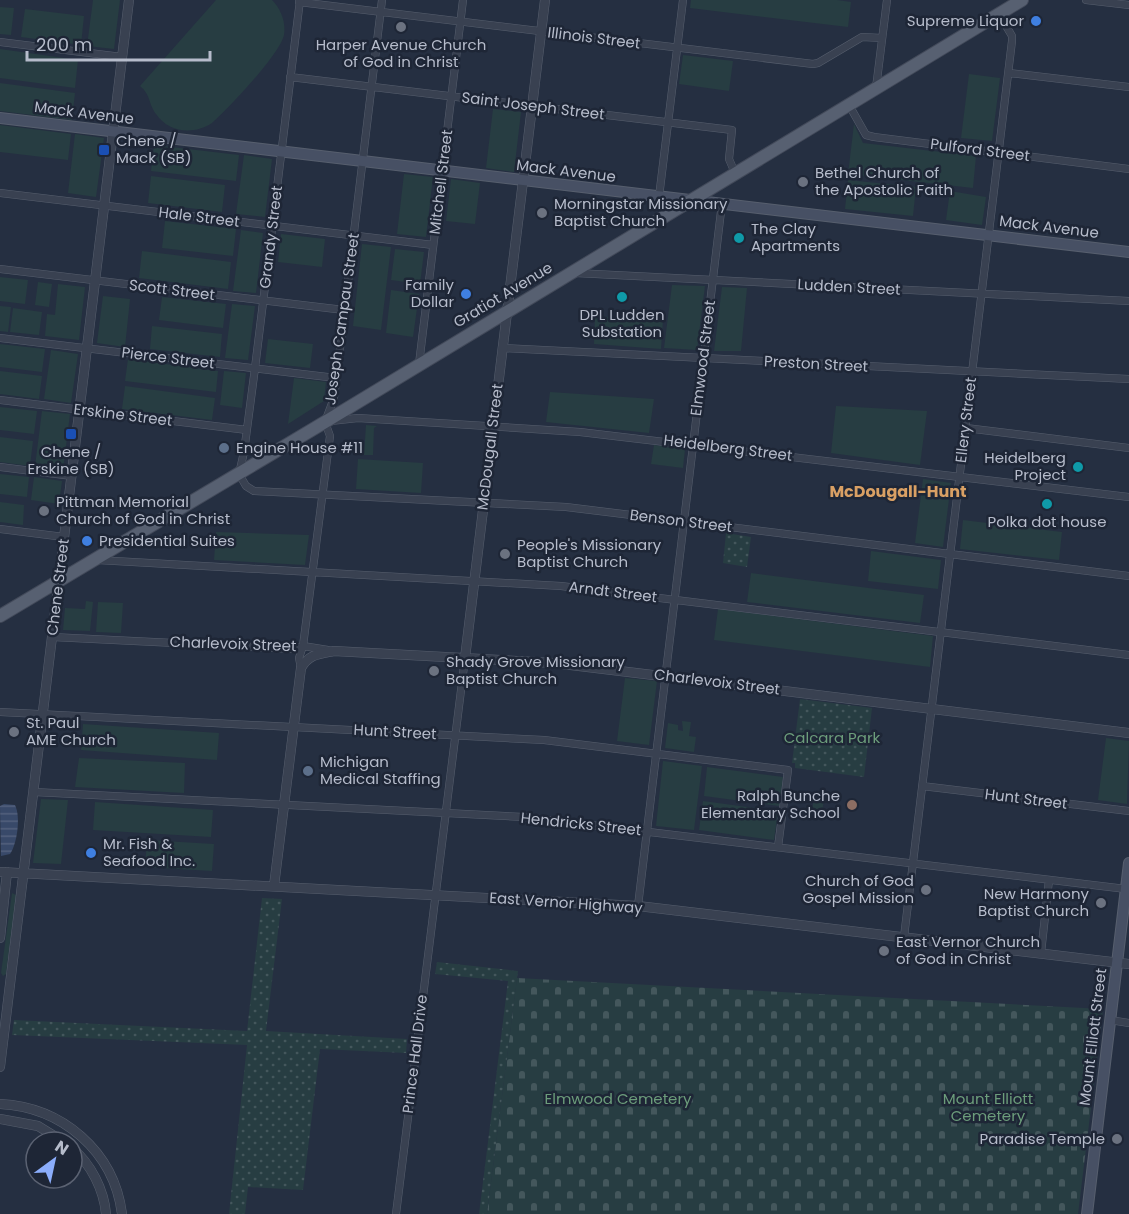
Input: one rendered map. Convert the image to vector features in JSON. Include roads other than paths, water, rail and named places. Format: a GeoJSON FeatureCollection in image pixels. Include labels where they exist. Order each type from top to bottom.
{"type":"FeatureCollection","features":[{"type":"Feature","properties":{"kind":"main road","name":"Gratiot Avenue"},"geometry":{"type":"LineString","coordinates":[[0,616],[1022,0]]}},
{"type":"Feature","properties":{"kind":"main road","name":"Mack Avenue"},"geometry":{"type":"LineString","coordinates":[[0,118],[1129,252]]}},
{"type":"Feature","properties":{"kind":"main road","name":"Mount Elliott Street"},"geometry":{"type":"LineString","coordinates":[[1087,1214],[1129,863]]}},
{"type":"Feature","properties":{"kind":"street","name":"Chene Street"},"geometry":{"type":"LineString","coordinates":[[0,1067],[129,0]]}},
{"type":"Feature","properties":{"kind":"street","name":"Joseph Campau Street"},"geometry":{"type":"LineString","coordinates":[[274,886],[301,668],[299,658],[303,646],[330,436],[325,422],[334,398],[382,0]]}},
{"type":"Feature","properties":{"kind":"street","name":"Mitchell Street"},"geometry":{"type":"LineString","coordinates":[[419,364],[463,0]]}},
{"type":"Feature","properties":{"kind":"street","name":"McDougall Street"},"geometry":{"type":"LineString","coordinates":[[436,894],[545,0]]}},
{"type":"Feature","properties":{"kind":"street"},"geometry":{"type":"LineString","coordinates":[[659,197],[683,0]]}},
{"type":"Feature","properties":{"kind":"street"},"geometry":{"type":"LineString","coordinates":[[876,88],[887,0]]}},
{"type":"Feature","properties":{"kind":"street"},"geometry":{"type":"LineString","coordinates":[[1086,0],[1129,5]]}},
{"type":"Feature","properties":{"kind":"street","name":"Illinois Street"},"geometry":{"type":"LineString","coordinates":[[299,1],[815,64],[862,37],[882,38]]}},
{"type":"Feature","properties":{"kind":"street","name":"Grandy Street"},"geometry":{"type":"LineString","coordinates":[[239,474],[244,452],[264,301],[299,1]]}},
{"type":"Feature","properties":{"kind":"street","name":"Ellery Street"},"geometry":{"type":"LineString","coordinates":[[904,937],[1009,73],[1012,36],[999,14]]}},
{"type":"Feature","properties":{"kind":"street"},"geometry":{"type":"LineString","coordinates":[[0,42],[122,57]]}},
{"type":"Feature","properties":{"kind":"street"},"geometry":{"type":"LineString","coordinates":[[1009,73],[1129,87]]}},
{"type":"Feature","properties":{"kind":"street","name":"Saint Joseph Street"},"geometry":{"type":"LineString","coordinates":[[290,77],[732,130],[729,159],[735,173]]}},
{"type":"Feature","properties":{"kind":"street","name":"Pulford Street"},"geometry":{"type":"LineString","coordinates":[[849,105],[866,135],[1129,168]]}},
{"type":"Feature","properties":{"kind":"street","name":"Hale Street"},"geometry":{"type":"LineString","coordinates":[[0,193],[433,245]]}},
{"type":"Feature","properties":{"kind":"street","name":"Elmwood Street"},"geometry":{"type":"LineString","coordinates":[[638,906],[722,203]]}},
{"type":"Feature","properties":{"kind":"street","name":"Scott Street"},"geometry":{"type":"LineString","coordinates":[[0,269],[344,310]]}},
{"type":"Feature","properties":{"kind":"street","name":"Ludden Street"},"geometry":{"type":"LineString","coordinates":[[569,273],[1129,301]]}},
{"type":"Feature","properties":{"kind":"street","name":"Pierce Street"},"geometry":{"type":"LineString","coordinates":[[0,338],[336,378]]}},
{"type":"Feature","properties":{"kind":"street","name":"Preston Street"},"geometry":{"type":"LineString","coordinates":[[502,348],[1129,379]]}},
{"type":"Feature","properties":{"kind":"street","name":"Erskine Street"},"geometry":{"type":"LineString","coordinates":[[0,400],[247,430]]}},
{"type":"Feature","properties":{"kind":"street","name":"Heidelberg Street"},"geometry":{"type":"LineString","coordinates":[[325,422],[358,418],[580,432],[1129,497]]}},
{"type":"Feature","properties":{"kind":"street"},"geometry":{"type":"LineString","coordinates":[[966,428],[1129,448]]}},
{"type":"Feature","properties":{"kind":"street"},"geometry":{"type":"LineString","coordinates":[[0,467],[72,476]]}},
{"type":"Feature","properties":{"kind":"street","name":"Benson Street"},"geometry":{"type":"LineString","coordinates":[[239,474],[246,486],[254,491],[566,507],[1129,576]]}},
{"type":"Feature","properties":{"kind":"street"},"geometry":{"type":"LineString","coordinates":[[0,529],[64,537]]}},
{"type":"Feature","properties":{"kind":"street","name":"Arndt Street"},"geometry":{"type":"LineString","coordinates":[[94,560],[561,586],[1129,655]]}},
{"type":"Feature","properties":{"kind":"street","name":"Charlevoix Street"},"geometry":{"type":"LineString","coordinates":[[52,637],[294,649],[303,646],[334,651],[554,663],[1129,733]]}},
{"type":"Feature","properties":{"kind":"street"},"geometry":{"type":"LineString","coordinates":[[301,668],[311,656],[334,651]]}},
{"type":"Feature","properties":{"kind":"street","name":"Hunt Street"},"geometry":{"type":"LineString","coordinates":[[0,712],[544,740],[788,770],[778,847]]}},
{"type":"Feature","properties":{"kind":"street","name":"Hunt Street"},"geometry":{"type":"LineString","coordinates":[[922,786],[1129,811]]}},
{"type":"Feature","properties":{"kind":"street","name":"Hendricks Street"},"geometry":{"type":"LineString","coordinates":[[34,792],[525,817],[1126,889]]}},
{"type":"Feature","properties":{"kind":"street"},"geometry":{"type":"LineString","coordinates":[[0,938],[5,894],[3,872]]}},
{"type":"Feature","properties":{"kind":"street","name":"East Vernor Highway"},"geometry":{"type":"LineString","coordinates":[[3,872],[638,906],[1129,964]]}},
{"type":"Feature","properties":{"kind":"street"},"geometry":{"type":"LineString","coordinates":[[1041,953],[1049,880]]}},
{"type":"Feature","properties":{"kind":"street"},"geometry":{"type":"LineString","coordinates":[[5,894],[14,890],[21,896]]}},
{"type":"Feature","properties":{"kind":"street","name":"Prince Hall Drive"},"geometry":{"type":"LineString","coordinates":[[396,1214],[436,894]]}},
{"type":"Feature","properties":{"kind":"street"},"geometry":{"type":"LineString","coordinates":[[0,979],[11,978]]}},
{"type":"Feature","properties":{"kind":"street"},"geometry":{"type":"LineString","coordinates":[[0,988],[9,992]]}},
{"type":"Feature","properties":{"kind":"street"},"geometry":{"type":"LineString","coordinates":[[1110,1020],[1129,1023]]}},
{"type":"Feature","properties":{"kind":"street"},"geometry":{"type":"LineString","coordinates":[[0,1104],[51,1115],[83,1137],[107,1167],[118,1193],[122,1214]]}},
{"type":"Feature","properties":{"kind":"street"},"geometry":{"type":"LineString","coordinates":[[10,1120],[8,1113],[13,1105]]}},
{"type":"Feature","properties":{"kind":"street"},"geometry":{"type":"LineString","coordinates":[[0,1119],[38,1126],[44,1130]]}},
{"type":"Feature","properties":{"kind":"street"},"geometry":{"type":"LineString","coordinates":[[84,1162],[93,1173],[101,1191],[106,1214]]}},
{"type":"Feature","properties":{"kind":"water"},"geometry":{"type":"Polygon","coordinates":[[[15,805],[18,823],[10,854],[1,856],[0,806],[15,805]]]}},
{"type":"Feature","properties":{"kind":"place","name":"Supreme Liquor"},"geometry":{"type":"Point","coordinates":[1036,21]}},
{"type":"Feature","properties":{"kind":"place","name":"Harper Avenue Church of God in Christ"},"geometry":{"type":"Point","coordinates":[401,27]}},
{"type":"Feature","properties":{"kind":"place","name":"Chene / Mack (SB)"},"geometry":{"type":"Point","coordinates":[104,150]}},
{"type":"Feature","properties":{"kind":"place","name":"Bethel Church of the Apostolic Faith"},"geometry":{"type":"Point","coordinates":[803,182]}},
{"type":"Feature","properties":{"kind":"place","name":"Morningstar Missionary Baptist Church"},"geometry":{"type":"Point","coordinates":[542,213]}},
{"type":"Feature","properties":{"kind":"place","name":"The Clay Apartments"},"geometry":{"type":"Point","coordinates":[739,238]}},
{"type":"Feature","properties":{"kind":"place","name":"Family Dollar"},"geometry":{"type":"Point","coordinates":[466,294]}},
{"type":"Feature","properties":{"kind":"place","name":"DPL Ludden Substation"},"geometry":{"type":"Point","coordinates":[622,297]}},
{"type":"Feature","properties":{"kind":"place","name":"Chene / Erskine (SB)"},"geometry":{"type":"Point","coordinates":[71,434]}},
{"type":"Feature","properties":{"kind":"place","name":"Engine House #11"},"geometry":{"type":"Point","coordinates":[224,448]}},
{"type":"Feature","properties":{"kind":"place","name":"Heidelberg Project"},"geometry":{"type":"Point","coordinates":[1078,467]}},
{"type":"Feature","properties":{"kind":"place","name":"Polka dot house"},"geometry":{"type":"Point","coordinates":[1047,504]}},
{"type":"Feature","properties":{"kind":"place","name":"Pittman Memorial Church of God in Christ"},"geometry":{"type":"Point","coordinates":[44,511]}},
{"type":"Feature","properties":{"kind":"place","name":"Presidential Suites"},"geometry":{"type":"Point","coordinates":[87,541]}},
{"type":"Feature","properties":{"kind":"place","name":"People's Missionary Baptist Church"},"geometry":{"type":"Point","coordinates":[505,554]}},
{"type":"Feature","properties":{"kind":"place","name":"Shady Grove Missionary Baptist Church"},"geometry":{"type":"Point","coordinates":[434,671]}},
{"type":"Feature","properties":{"kind":"place","name":"St. Paul AME Church"},"geometry":{"type":"Point","coordinates":[14,732]}},
{"type":"Feature","properties":{"kind":"place","name":"Michigan Medical Staffing"},"geometry":{"type":"Point","coordinates":[308,771]}},
{"type":"Feature","properties":{"kind":"place","name":"Ralph Bunche Elementary School"},"geometry":{"type":"Point","coordinates":[852,805]}},
{"type":"Feature","properties":{"kind":"place","name":"Mr. Fish & Seafood Inc."},"geometry":{"type":"Point","coordinates":[91,853]}},
{"type":"Feature","properties":{"kind":"place","name":"Church of God Gospel Mission"},"geometry":{"type":"Point","coordinates":[926,890]}},
{"type":"Feature","properties":{"kind":"place","name":"New Harmony Baptist Church"},"geometry":{"type":"Point","coordinates":[1101,903]}},
{"type":"Feature","properties":{"kind":"place","name":"East Vernor Church of God in Christ"},"geometry":{"type":"Point","coordinates":[884,951]}},
{"type":"Feature","properties":{"kind":"place","name":"Paradise Temple"},"geometry":{"type":"Point","coordinates":[1117,1139]}},
{"type":"Feature","properties":{"kind":"district","name":"McDougall-Hunt"},"geometry":{"type":"Point","coordinates":[898,491]}},
{"type":"Feature","properties":{"kind":"park label","name":"Calcara Park"},"geometry":{"type":"Point","coordinates":[832,738]}},
{"type":"Feature","properties":{"kind":"park label","name":"Elmwood Cemetery"},"geometry":{"type":"Point","coordinates":[618,1099]}},
{"type":"Feature","properties":{"kind":"park label","name":"Mount Elliott Cemetery"},"geometry":{"type":"Point","coordinates":[988,1108]}}]}
